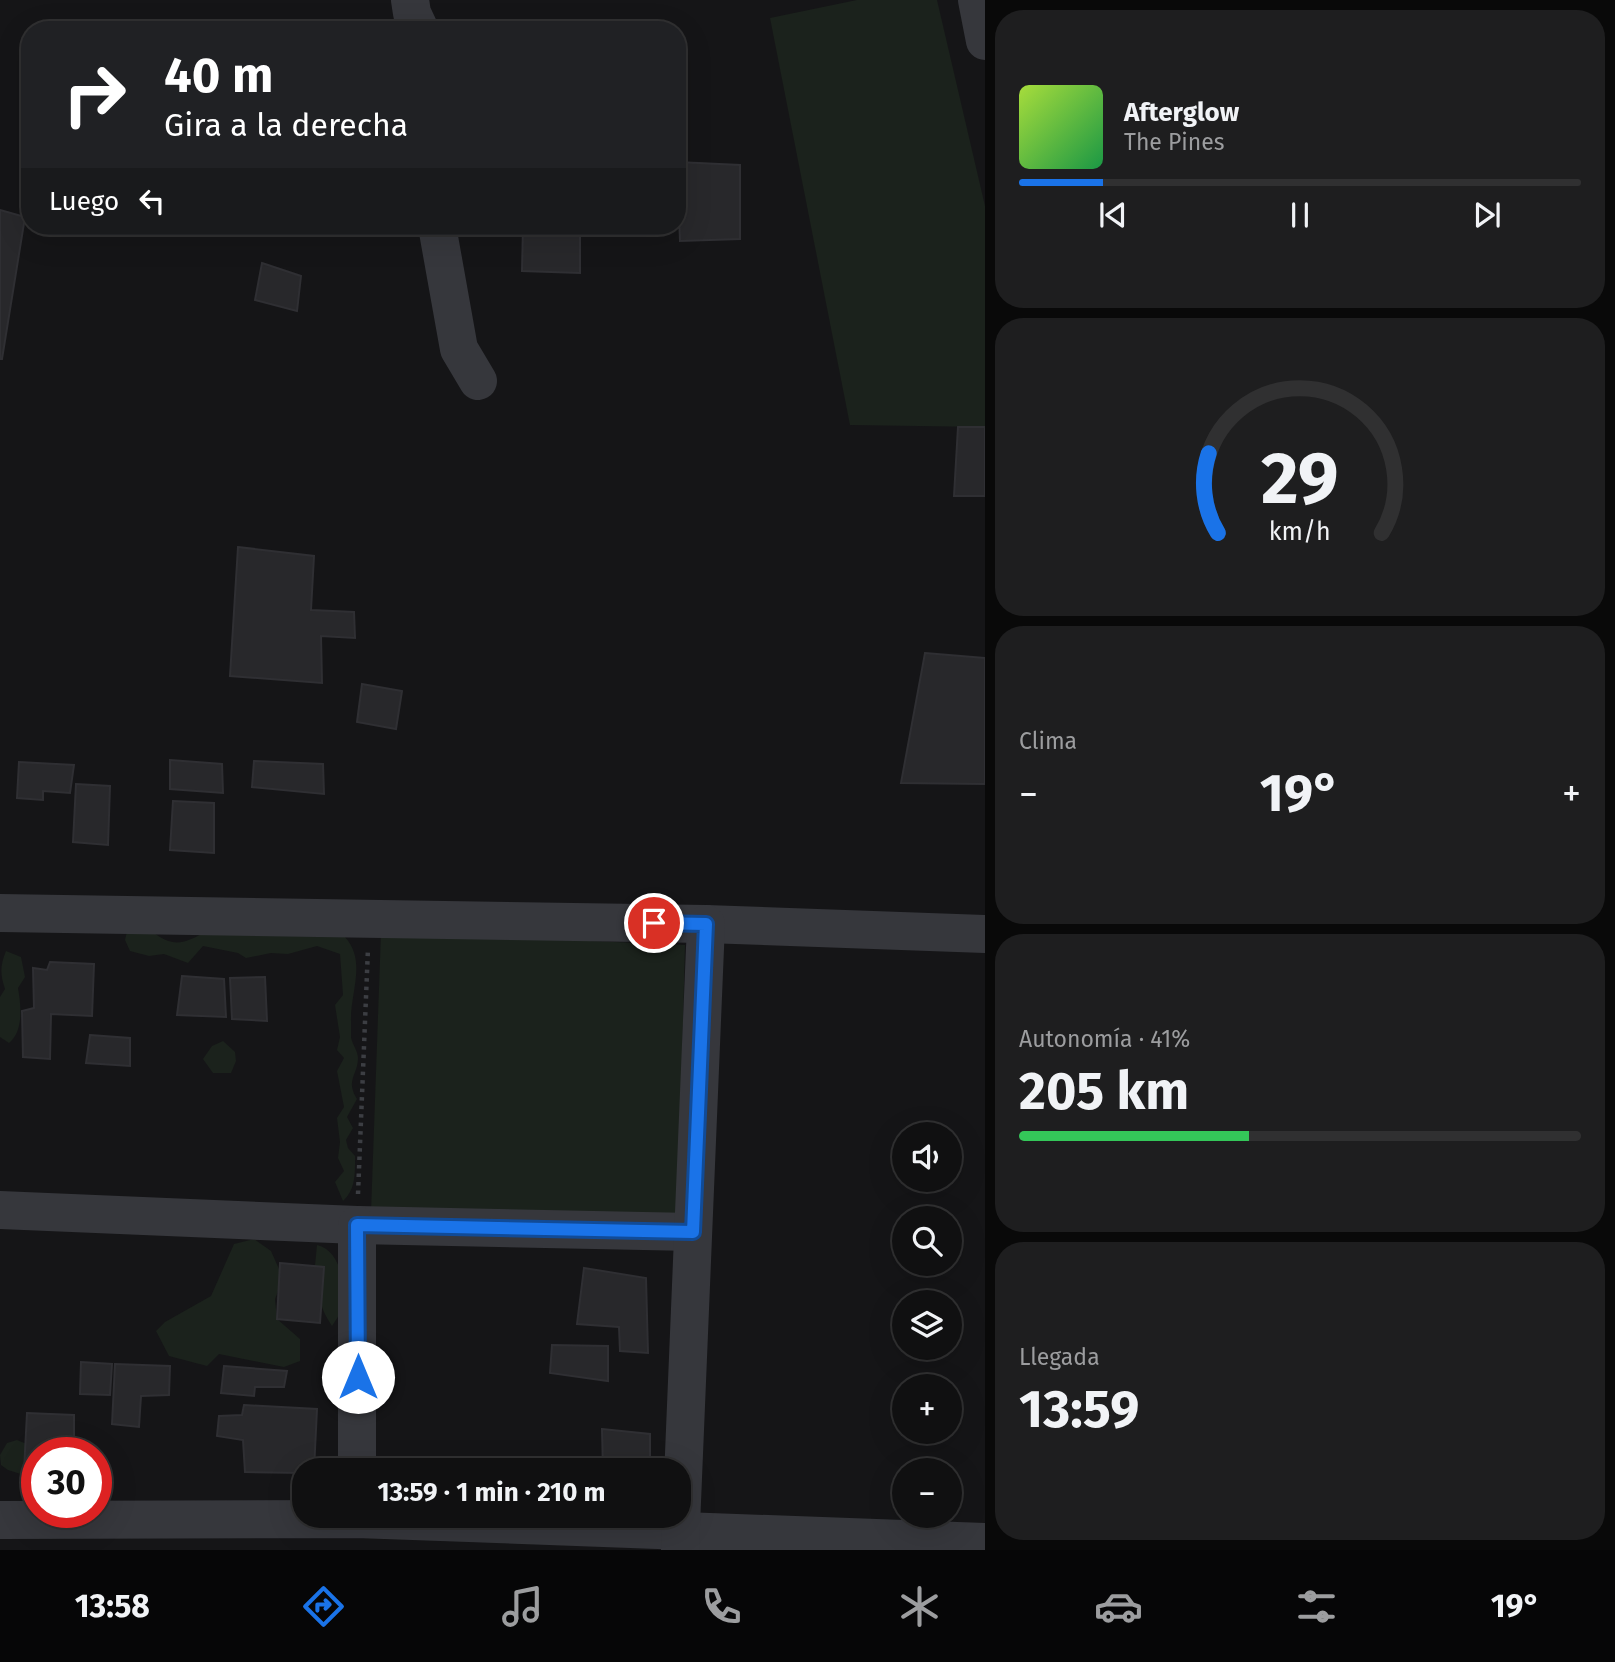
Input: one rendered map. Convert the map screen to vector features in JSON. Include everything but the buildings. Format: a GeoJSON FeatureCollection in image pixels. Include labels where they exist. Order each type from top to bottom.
{"type":"FeatureCollection","features":[{"type":"Feature","properties":{"kind":"street"},"geometry":{"type":"LineString","coordinates":[[410,0],[415,21]]}},
{"type":"Feature","properties":{"kind":"street"},"geometry":{"type":"LineString","coordinates":[[977,0],[985,41]]}},
{"type":"Feature","properties":{"kind":"street"},"geometry":{"type":"LineString","coordinates":[[439,235],[459,349],[478,381]]}},
{"type":"Feature","properties":{"kind":"street"},"geometry":{"type":"LineString","coordinates":[[0,913],[706,924],[985,934]]}},
{"type":"Feature","properties":{"kind":"street"},"geometry":{"type":"LineString","coordinates":[[680,1541],[706,924]]}},
{"type":"Feature","properties":{"kind":"street"},"geometry":{"type":"LineString","coordinates":[[0,1210],[357,1225],[693,1232]]}},
{"type":"Feature","properties":{"kind":"street"},"geometry":{"type":"LineString","coordinates":[[357,1225],[357,1458]]}},
{"type":"Feature","properties":{"kind":"street"},"geometry":{"type":"LineString","coordinates":[[0,1520],[292,1527]]}},
{"type":"Feature","properties":{"kind":"street"},"geometry":{"type":"LineString","coordinates":[[357,1528],[680,1541],[985,1542]]}},
{"type":"Feature","properties":{"kind":"path"},"geometry":{"type":"LineString","coordinates":[[357,1225],[369,919]]}},
{"type":"Feature","properties":{"kind":"shaded area"},"geometry":{"type":"Polygon","coordinates":[[[857,0],[937,0],[985,206],[985,427],[850,425],[770,18],[857,0]]]}},
{"type":"Feature","properties":{"kind":"shaded area"},"geometry":{"type":"Polygon","coordinates":[[[140,921],[165,940],[172,942],[188,940],[208,930],[345,937],[352,946],[356,978],[351,1010],[351,1037],[358,1058],[352,1087],[357,1099],[347,1117],[353,1128],[346,1140],[348,1148],[355,1156],[355,1175],[353,1186],[343,1201],[335,1182],[344,1171],[338,1158],[340,1142],[337,1118],[344,1107],[337,1071],[344,1058],[337,1050],[340,1037],[335,1005],[343,995],[340,954],[317,946],[288,954],[271,953],[246,958],[238,953],[203,946],[188,963],[164,954],[149,956],[130,951],[125,940],[128,927],[140,921]]]}},
{"type":"Feature","properties":{"kind":"shaded area"},"geometry":{"type":"Polygon","coordinates":[[[381,932],[685,945],[678,1214],[371,1212],[381,932]]]}},
{"type":"Feature","properties":{"kind":"shaded area"},"geometry":{"type":"Polygon","coordinates":[[[6,951],[21,957],[25,977],[18,988],[19,1025],[9,1043],[0,1037],[0,997],[5,989],[1,970],[6,951]]]}},
{"type":"Feature","properties":{"kind":"shaded area"},"geometry":{"type":"Polygon","coordinates":[[[223,1041],[235,1052],[236,1061],[231,1073],[213,1073],[203,1059],[212,1046],[223,1041]]]}},
{"type":"Feature","properties":{"kind":"shaded area"},"geometry":{"type":"Polygon","coordinates":[[[254,1239],[271,1251],[283,1278],[275,1299],[277,1319],[300,1339],[300,1361],[284,1367],[219,1354],[207,1366],[169,1356],[156,1331],[165,1322],[211,1296],[234,1244],[254,1239]]]}},
{"type":"Feature","properties":{"kind":"shaded area"},"geometry":{"type":"Polygon","coordinates":[[[317,1245],[325,1248],[336,1260],[344,1286],[347,1303],[332,1326],[320,1301],[323,1274],[315,1266],[317,1245]]]}},
{"type":"Feature","properties":{"kind":"shaded area"},"geometry":{"type":"Polygon","coordinates":[[[21,1442],[21,1474],[1,1465],[0,1455],[7,1443],[21,1442]]]}},
{"type":"Feature","properties":{"kind":"route"},"geometry":{"type":"LineString","coordinates":[[358,1377],[357,1225],[693,1232],[706,924],[654,923]]}}]}
